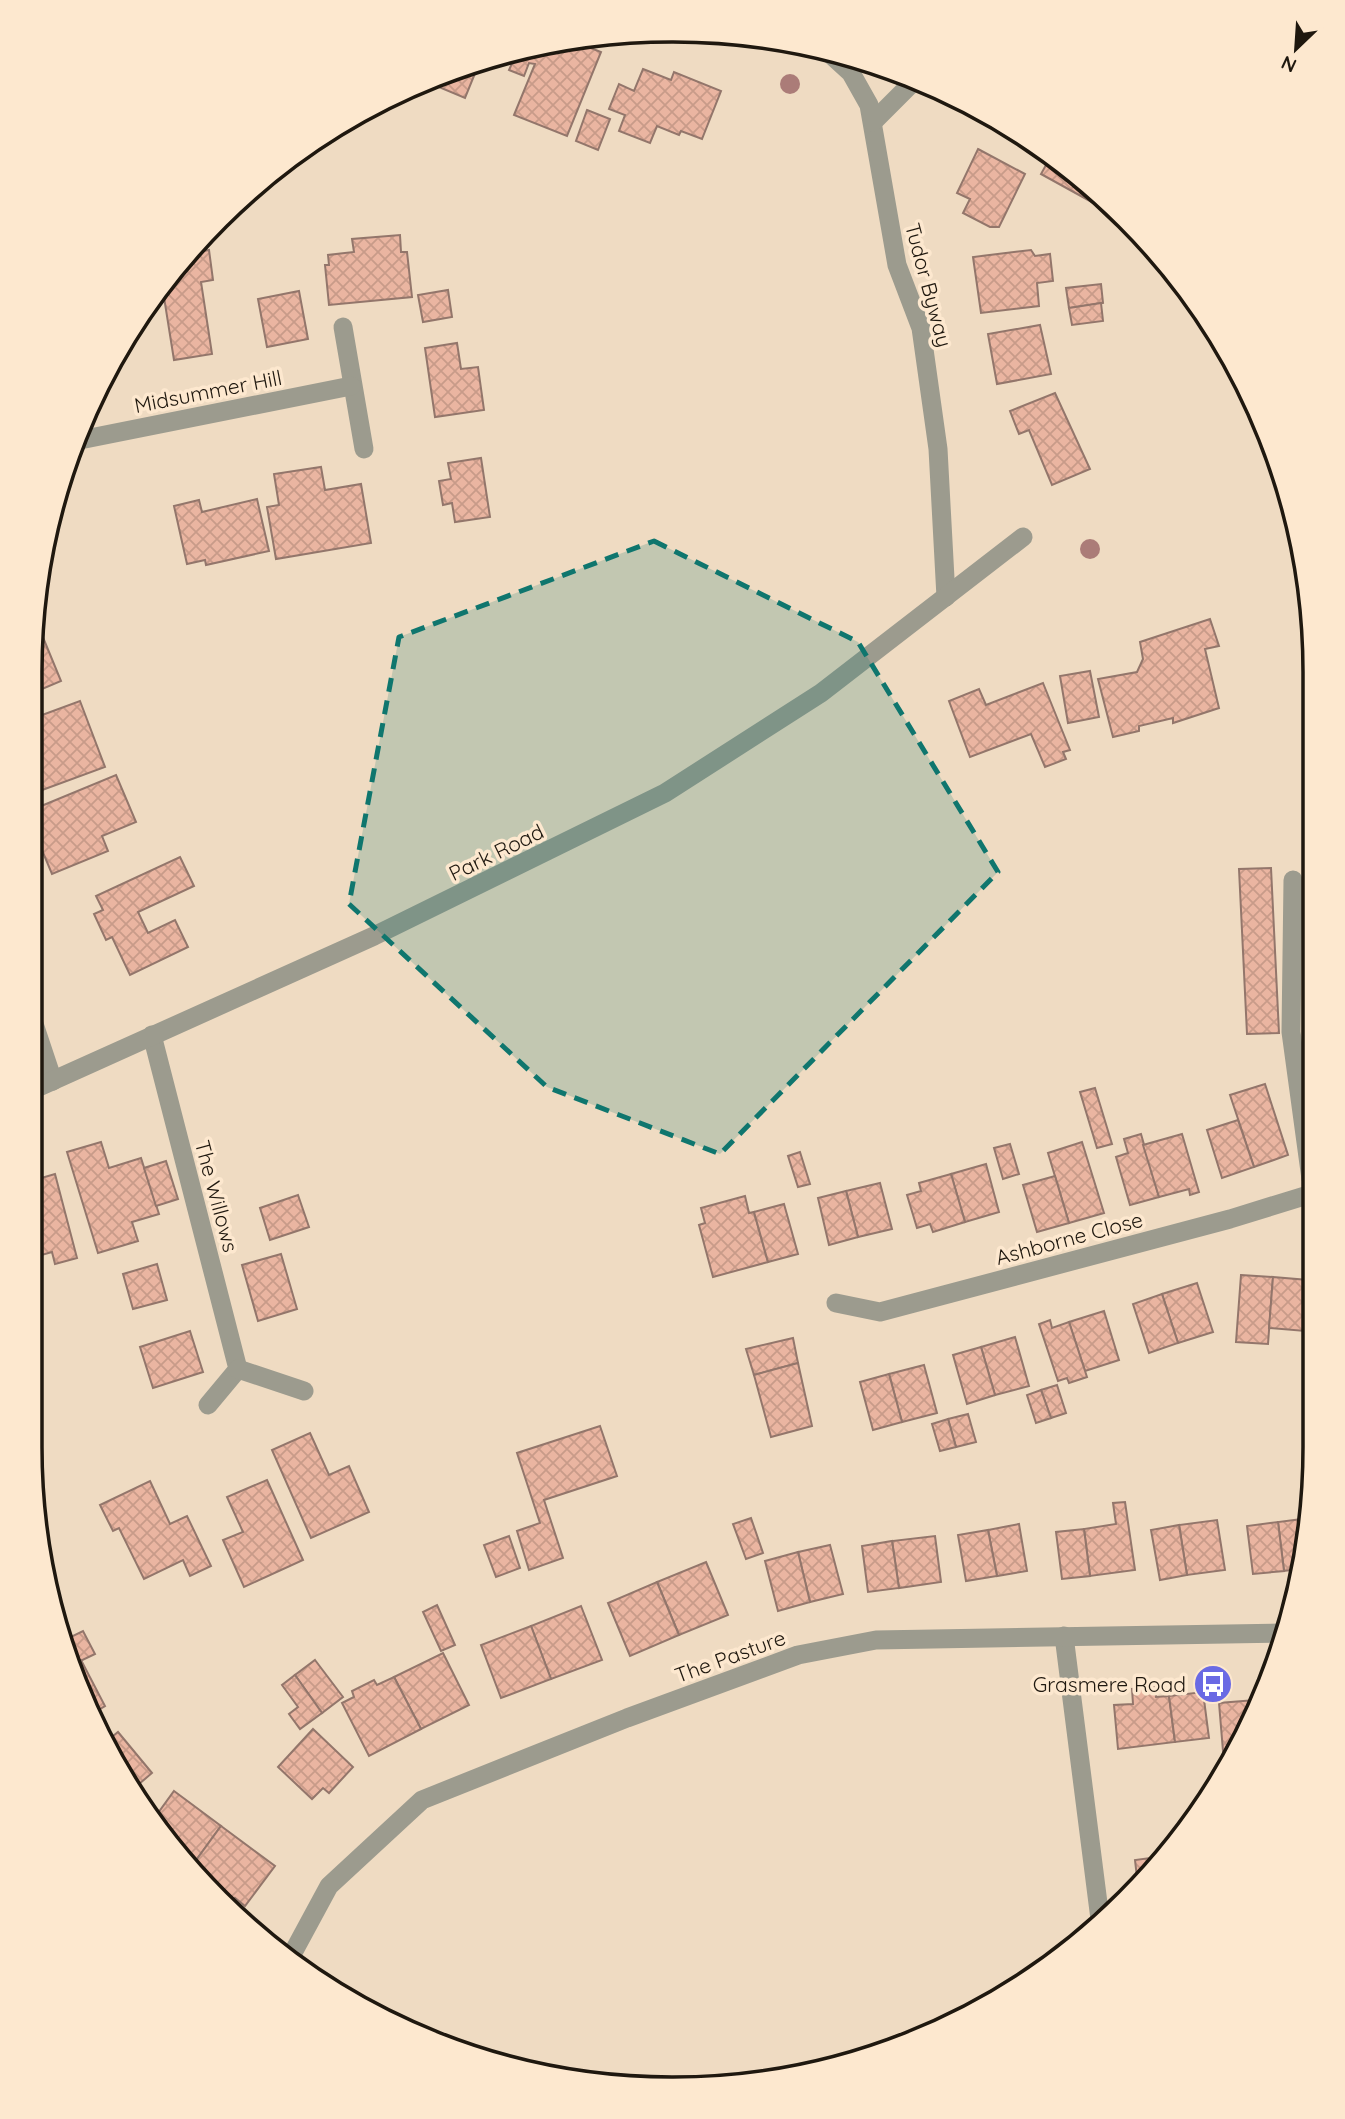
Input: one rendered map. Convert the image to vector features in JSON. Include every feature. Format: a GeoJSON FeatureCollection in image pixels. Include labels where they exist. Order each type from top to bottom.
{"type":"FeatureCollection","features":[{"type":"Feature","properties":{"kind":"street","name":"Tudor Byway"},"geometry":{"type":"LineString","coordinates":[[842,65],[851,73],[869,105],[897,265],[923,339],[938,449],[946,597]]}},
{"type":"Feature","properties":{"kind":"street"},"geometry":{"type":"LineString","coordinates":[[873,122],[908,88]]}},
{"type":"Feature","properties":{"kind":"street"},"geometry":{"type":"LineString","coordinates":[[343,327],[351,386],[364,449]]}},
{"type":"Feature","properties":{"kind":"street","name":"Midsummer Hill"},"geometry":{"type":"LineString","coordinates":[[87,439],[351,386]]}},
{"type":"Feature","properties":{"kind":"street","name":"Park Road"},"geometry":{"type":"LineString","coordinates":[[42,1085],[374,936],[665,793],[821,693],[1023,537]]}},
{"type":"Feature","properties":{"kind":"street"},"geometry":{"type":"LineString","coordinates":[[1293,880],[1291,1032],[1303,1120]]}},
{"type":"Feature","properties":{"kind":"street","name":"The Willows"},"geometry":{"type":"LineString","coordinates":[[152,1035],[239,1369]]}},
{"type":"Feature","properties":{"kind":"street"},"geometry":{"type":"LineString","coordinates":[[42,1048],[53,1080]]}},
{"type":"Feature","properties":{"kind":"street","name":"Ashborne Close"},"geometry":{"type":"LineString","coordinates":[[836,1303],[880,1312],[1230,1219],[1303,1196]]}},
{"type":"Feature","properties":{"kind":"street"},"geometry":{"type":"LineString","coordinates":[[208,1405],[239,1369],[304,1391]]}},
{"type":"Feature","properties":{"kind":"street","name":"The Pasture"},"geometry":{"type":"LineString","coordinates":[[294,1951],[329,1886],[422,1800],[627,1718],[798,1655],[876,1640],[1275,1633]]}},
{"type":"Feature","properties":{"kind":"street"},"geometry":{"type":"LineString","coordinates":[[1064,1636],[1099,1910]]}},
{"type":"Feature","properties":{"kind":"highlighted area"},"geometry":{"type":"Polygon","coordinates":[[[654,541],[858,642],[998,872],[720,1154],[547,1087],[349,904],[399,637],[654,541]]]}},
{"type":"Feature","properties":{"kind":"building"},"geometry":{"type":"Polygon","coordinates":[[[589,47],[601,52],[567,136],[514,115],[535,64],[529,63],[524,76],[509,70],[513,62],[549,54],[589,47]]]}},
{"type":"Feature","properties":{"kind":"building"},"geometry":{"type":"Polygon","coordinates":[[[643,69],[671,80],[674,72],[721,91],[702,139],[681,131],[679,135],[657,126],[650,143],[619,131],[625,115],[609,109],[619,84],[634,91],[643,69]]]}},
{"type":"Feature","properties":{"kind":"building"},"geometry":{"type":"Polygon","coordinates":[[[475,73],[465,98],[439,87],[475,73]]]}},
{"type":"Feature","properties":{"kind":"building"},"geometry":{"type":"Polygon","coordinates":[[[587,110],[610,119],[598,150],[576,141],[587,110]]]}},
{"type":"Feature","properties":{"kind":"building"},"geometry":{"type":"Polygon","coordinates":[[[978,149],[1025,174],[999,227],[990,227],[963,213],[970,199],[957,193],[978,149]]]}},
{"type":"Feature","properties":{"kind":"building"},"geometry":{"type":"Polygon","coordinates":[[[1046,165],[1093,202],[1041,174],[1046,165]]]}},
{"type":"Feature","properties":{"kind":"building"},"geometry":{"type":"Polygon","coordinates":[[[400,235],[401,252],[407,252],[412,297],[329,305],[325,265],[329,265],[328,255],[354,252],[352,239],[400,235]]]}},
{"type":"Feature","properties":{"kind":"building"},"geometry":{"type":"Polygon","coordinates":[[[209,250],[213,280],[201,282],[212,354],[174,360],[164,300],[204,251],[209,250]]]}},
{"type":"Feature","properties":{"kind":"building"},"geometry":{"type":"Polygon","coordinates":[[[1031,250],[1035,256],[1050,254],[1053,281],[1037,283],[1039,306],[981,313],[973,257],[1031,250]]]}},
{"type":"Feature","properties":{"kind":"building"},"geometry":{"type":"Polygon","coordinates":[[[1101,284],[1103,303],[1069,308],[1066,288],[1101,284]]]}},
{"type":"Feature","properties":{"kind":"building"},"geometry":{"type":"Polygon","coordinates":[[[448,290],[452,317],[423,322],[418,295],[448,290]]]}},
{"type":"Feature","properties":{"kind":"building"},"geometry":{"type":"Polygon","coordinates":[[[299,291],[308,339],[267,347],[258,299],[299,291]]]}},
{"type":"Feature","properties":{"kind":"building"},"geometry":{"type":"Polygon","coordinates":[[[1101,303],[1103,321],[1072,325],[1069,308],[1101,303]]]}},
{"type":"Feature","properties":{"kind":"building"},"geometry":{"type":"Polygon","coordinates":[[[1040,325],[1051,374],[997,384],[988,334],[1040,325]]]}},
{"type":"Feature","properties":{"kind":"building"},"geometry":{"type":"Polygon","coordinates":[[[457,343],[461,369],[478,367],[484,410],[435,417],[425,348],[457,343]]]}},
{"type":"Feature","properties":{"kind":"building"},"geometry":{"type":"Polygon","coordinates":[[[1055,393],[1090,469],[1052,485],[1029,430],[1019,434],[1010,411],[1055,393]]]}},
{"type":"Feature","properties":{"kind":"building"},"geometry":{"type":"Polygon","coordinates":[[[481,458],[490,517],[455,522],[452,503],[443,505],[439,481],[451,479],[448,463],[481,458]]]}},
{"type":"Feature","properties":{"kind":"building"},"geometry":{"type":"Polygon","coordinates":[[[321,467],[325,490],[361,484],[371,543],[276,559],[267,507],[279,505],[274,474],[321,467]]]}},
{"type":"Feature","properties":{"kind":"building"},"geometry":{"type":"Polygon","coordinates":[[[257,499],[269,551],[206,565],[205,560],[187,564],[174,506],[199,500],[202,512],[257,499]]]}},
{"type":"Feature","properties":{"kind":"building"},"geometry":{"type":"Polygon","coordinates":[[[1210,619],[1219,646],[1205,649],[1219,708],[1173,723],[1173,718],[1139,726],[1139,731],[1113,737],[1098,679],[1137,672],[1143,659],[1140,642],[1210,619]]]}},
{"type":"Feature","properties":{"kind":"building"},"geometry":{"type":"Polygon","coordinates":[[[43,637],[61,681],[42,689],[43,637]]]}},
{"type":"Feature","properties":{"kind":"building"},"geometry":{"type":"Polygon","coordinates":[[[1090,671],[1099,717],[1068,723],[1060,676],[1090,671]]]}},
{"type":"Feature","properties":{"kind":"building"},"geometry":{"type":"Polygon","coordinates":[[[1043,683],[1070,750],[1063,752],[1066,759],[1045,767],[1031,734],[970,757],[949,701],[979,689],[986,705],[1043,683]]]}},
{"type":"Feature","properties":{"kind":"building"},"geometry":{"type":"Polygon","coordinates":[[[80,701],[105,767],[42,790],[42,715],[80,701]]]}},
{"type":"Feature","properties":{"kind":"building"},"geometry":{"type":"Polygon","coordinates":[[[116,775],[136,822],[102,836],[108,851],[52,874],[42,850],[42,806],[116,775]]]}},
{"type":"Feature","properties":{"kind":"building"},"geometry":{"type":"Polygon","coordinates":[[[180,857],[194,886],[138,912],[148,933],[175,920],[188,947],[130,975],[112,937],[106,940],[94,914],[103,910],[96,896],[180,857]]]}},
{"type":"Feature","properties":{"kind":"building"},"geometry":{"type":"Polygon","coordinates":[[[1271,868],[1279,1033],[1247,1034],[1239,869],[1271,868]]]}},
{"type":"Feature","properties":{"kind":"building"},"geometry":{"type":"Polygon","coordinates":[[[1265,1084],[1288,1155],[1254,1167],[1230,1095],[1265,1084]]]}},
{"type":"Feature","properties":{"kind":"building"},"geometry":{"type":"Polygon","coordinates":[[[1095,1088],[1112,1144],[1097,1148],[1080,1092],[1095,1088]]]}},
{"type":"Feature","properties":{"kind":"building"},"geometry":{"type":"Polygon","coordinates":[[[1238,1120],[1254,1167],[1222,1178],[1207,1130],[1238,1120]]]}},
{"type":"Feature","properties":{"kind":"building"},"geometry":{"type":"Polygon","coordinates":[[[1141,1134],[1159,1197],[1130,1205],[1116,1157],[1128,1153],[1124,1139],[1141,1134]]]}},
{"type":"Feature","properties":{"kind":"building"},"geometry":{"type":"Polygon","coordinates":[[[1182,1134],[1199,1192],[1190,1195],[1189,1189],[1159,1197],[1143,1145],[1182,1134]]]}},
{"type":"Feature","properties":{"kind":"building"},"geometry":{"type":"Polygon","coordinates":[[[101,1142],[109,1168],[141,1158],[159,1214],[132,1222],[138,1241],[98,1253],[67,1152],[101,1142]]]}},
{"type":"Feature","properties":{"kind":"building"},"geometry":{"type":"Polygon","coordinates":[[[1082,1142],[1104,1213],[1069,1223],[1048,1153],[1082,1142]]]}},
{"type":"Feature","properties":{"kind":"building"},"geometry":{"type":"Polygon","coordinates":[[[1010,1144],[1019,1174],[1003,1179],[994,1148],[1010,1144]]]}},
{"type":"Feature","properties":{"kind":"building"},"geometry":{"type":"Polygon","coordinates":[[[800,1152],[810,1184],[798,1187],[788,1156],[800,1152]]]}},
{"type":"Feature","properties":{"kind":"building"},"geometry":{"type":"Polygon","coordinates":[[[166,1161],[178,1199],[156,1206],[144,1168],[166,1161]]]}},
{"type":"Feature","properties":{"kind":"building"},"geometry":{"type":"Polygon","coordinates":[[[986,1164],[999,1212],[965,1222],[951,1174],[986,1164]]]}},
{"type":"Feature","properties":{"kind":"building"},"geometry":{"type":"Polygon","coordinates":[[[55,1174],[77,1258],[55,1264],[52,1252],[42,1255],[42,1178],[55,1174]]]}},
{"type":"Feature","properties":{"kind":"building"},"geometry":{"type":"Polygon","coordinates":[[[951,1174],[965,1222],[933,1232],[930,1224],[917,1228],[907,1195],[921,1191],[919,1183],[951,1174]]]}},
{"type":"Feature","properties":{"kind":"building"},"geometry":{"type":"Polygon","coordinates":[[[1055,1176],[1069,1223],[1037,1232],[1023,1185],[1055,1176]]]}},
{"type":"Feature","properties":{"kind":"building"},"geometry":{"type":"Polygon","coordinates":[[[880,1183],[892,1229],[858,1237],[846,1191],[880,1183]]]}},
{"type":"Feature","properties":{"kind":"building"},"geometry":{"type":"Polygon","coordinates":[[[846,1191],[858,1237],[829,1245],[818,1198],[846,1191]]]}},
{"type":"Feature","properties":{"kind":"building"},"geometry":{"type":"Polygon","coordinates":[[[298,1195],[309,1227],[270,1240],[260,1208],[298,1195]]]}},
{"type":"Feature","properties":{"kind":"building"},"geometry":{"type":"Polygon","coordinates":[[[745,1196],[749,1213],[754,1212],[768,1262],[713,1277],[699,1225],[705,1223],[701,1208],[745,1196]]]}},
{"type":"Feature","properties":{"kind":"building"},"geometry":{"type":"Polygon","coordinates":[[[784,1204],[798,1254],[768,1262],[754,1212],[784,1204]]]}},
{"type":"Feature","properties":{"kind":"building"},"geometry":{"type":"Polygon","coordinates":[[[281,1254],[297,1309],[258,1321],[242,1265],[281,1254]]]}},
{"type":"Feature","properties":{"kind":"building"},"geometry":{"type":"Polygon","coordinates":[[[157,1264],[167,1300],[133,1309],[123,1274],[157,1264]]]}},
{"type":"Feature","properties":{"kind":"building"},"geometry":{"type":"Polygon","coordinates":[[[1241,1275],[1273,1277],[1268,1344],[1236,1342],[1241,1275]]]}},
{"type":"Feature","properties":{"kind":"building"},"geometry":{"type":"Polygon","coordinates":[[[1273,1277],[1303,1280],[1303,1331],[1269,1328],[1273,1277]]]}},
{"type":"Feature","properties":{"kind":"building"},"geometry":{"type":"Polygon","coordinates":[[[1197,1283],[1213,1332],[1178,1343],[1162,1294],[1197,1283]]]}},
{"type":"Feature","properties":{"kind":"building"},"geometry":{"type":"Polygon","coordinates":[[[1162,1294],[1178,1343],[1149,1353],[1133,1304],[1162,1294]]]}},
{"type":"Feature","properties":{"kind":"building"},"geometry":{"type":"Polygon","coordinates":[[[1104,1311],[1119,1360],[1085,1371],[1069,1322],[1104,1311]]]}},
{"type":"Feature","properties":{"kind":"building"},"geometry":{"type":"Polygon","coordinates":[[[1050,1320],[1052,1328],[1069,1322],[1087,1377],[1069,1383],[1067,1378],[1058,1381],[1039,1324],[1050,1320]]]}},
{"type":"Feature","properties":{"kind":"building"},"geometry":{"type":"Polygon","coordinates":[[[190,1331],[203,1372],[153,1388],[140,1347],[190,1331]]]}},
{"type":"Feature","properties":{"kind":"building"},"geometry":{"type":"Polygon","coordinates":[[[1015,1337],[1029,1386],[995,1395],[981,1347],[1015,1337]]]}},
{"type":"Feature","properties":{"kind":"building"},"geometry":{"type":"Polygon","coordinates":[[[793,1338],[798,1363],[754,1375],[746,1349],[793,1338]]]}},
{"type":"Feature","properties":{"kind":"building"},"geometry":{"type":"Polygon","coordinates":[[[981,1347],[995,1395],[967,1404],[953,1355],[981,1347]]]}},
{"type":"Feature","properties":{"kind":"building"},"geometry":{"type":"Polygon","coordinates":[[[798,1363],[812,1426],[771,1437],[754,1375],[798,1363]]]}},
{"type":"Feature","properties":{"kind":"building"},"geometry":{"type":"Polygon","coordinates":[[[924,1365],[937,1413],[902,1422],[889,1374],[924,1365]]]}},
{"type":"Feature","properties":{"kind":"building"},"geometry":{"type":"Polygon","coordinates":[[[889,1374],[902,1422],[873,1430],[860,1382],[889,1374]]]}},
{"type":"Feature","properties":{"kind":"building"},"geometry":{"type":"Polygon","coordinates":[[[1057,1385],[1066,1413],[1051,1418],[1041,1390],[1057,1385]]]}},
{"type":"Feature","properties":{"kind":"building"},"geometry":{"type":"Polygon","coordinates":[[[1041,1390],[1051,1418],[1036,1423],[1027,1395],[1041,1390]]]}},
{"type":"Feature","properties":{"kind":"building"},"geometry":{"type":"Polygon","coordinates":[[[968,1414],[976,1442],[956,1447],[948,1419],[968,1414]]]}},
{"type":"Feature","properties":{"kind":"building"},"geometry":{"type":"Polygon","coordinates":[[[948,1419],[956,1447],[940,1451],[932,1424],[948,1419]]]}},
{"type":"Feature","properties":{"kind":"building"},"geometry":{"type":"Polygon","coordinates":[[[600,1426],[617,1476],[544,1500],[563,1558],[529,1570],[517,1531],[540,1523],[517,1453],[600,1426]]]}},
{"type":"Feature","properties":{"kind":"building"},"geometry":{"type":"Polygon","coordinates":[[[310,1433],[329,1475],[349,1466],[369,1512],[311,1538],[272,1450],[310,1433]]]}},
{"type":"Feature","properties":{"kind":"building"},"geometry":{"type":"Polygon","coordinates":[[[267,1480],[303,1560],[244,1587],[223,1540],[243,1532],[227,1497],[267,1480]]]}},
{"type":"Feature","properties":{"kind":"building"},"geometry":{"type":"Polygon","coordinates":[[[150,1481],[170,1524],[187,1516],[211,1566],[190,1576],[183,1560],[144,1579],[119,1528],[113,1531],[100,1505],[150,1481]]]}},
{"type":"Feature","properties":{"kind":"building"},"geometry":{"type":"Polygon","coordinates":[[[1125,1502],[1135,1570],[1090,1576],[1084,1529],[1116,1524],[1113,1503],[1125,1502]]]}},
{"type":"Feature","properties":{"kind":"building"},"geometry":{"type":"Polygon","coordinates":[[[751,1518],[763,1553],[746,1559],[733,1524],[751,1518]]]}},
{"type":"Feature","properties":{"kind":"building"},"geometry":{"type":"Polygon","coordinates":[[[1299,1519],[1291,1570],[1284,1571],[1278,1522],[1299,1519]]]}},
{"type":"Feature","properties":{"kind":"building"},"geometry":{"type":"Polygon","coordinates":[[[1217,1520],[1225,1570],[1187,1575],[1179,1525],[1217,1520]]]}},
{"type":"Feature","properties":{"kind":"building"},"geometry":{"type":"Polygon","coordinates":[[[1278,1522],[1284,1571],[1253,1574],[1247,1526],[1278,1522]]]}},
{"type":"Feature","properties":{"kind":"building"},"geometry":{"type":"Polygon","coordinates":[[[1019,1524],[1027,1571],[997,1576],[988,1530],[1019,1524]]]}},
{"type":"Feature","properties":{"kind":"building"},"geometry":{"type":"Polygon","coordinates":[[[1179,1525],[1187,1575],[1160,1580],[1151,1530],[1179,1525]]]}},
{"type":"Feature","properties":{"kind":"building"},"geometry":{"type":"Polygon","coordinates":[[[1084,1529],[1090,1576],[1062,1579],[1056,1532],[1084,1529]]]}},
{"type":"Feature","properties":{"kind":"building"},"geometry":{"type":"Polygon","coordinates":[[[988,1530],[997,1576],[966,1581],[958,1535],[988,1530]]]}},
{"type":"Feature","properties":{"kind":"building"},"geometry":{"type":"Polygon","coordinates":[[[509,1536],[520,1568],[496,1577],[484,1545],[509,1536]]]}},
{"type":"Feature","properties":{"kind":"building"},"geometry":{"type":"Polygon","coordinates":[[[935,1536],[941,1582],[899,1588],[892,1541],[935,1536]]]}},
{"type":"Feature","properties":{"kind":"building"},"geometry":{"type":"Polygon","coordinates":[[[892,1541],[899,1588],[868,1592],[862,1546],[892,1541]]]}},
{"type":"Feature","properties":{"kind":"building"},"geometry":{"type":"Polygon","coordinates":[[[830,1545],[843,1594],[810,1602],[798,1552],[830,1545]]]}},
{"type":"Feature","properties":{"kind":"building"},"geometry":{"type":"Polygon","coordinates":[[[798,1552],[810,1602],[778,1611],[765,1561],[798,1552]]]}},
{"type":"Feature","properties":{"kind":"building"},"geometry":{"type":"Polygon","coordinates":[[[706,1562],[728,1615],[679,1635],[657,1582],[706,1562]]]}},
{"type":"Feature","properties":{"kind":"building"},"geometry":{"type":"Polygon","coordinates":[[[657,1582],[679,1635],[630,1656],[608,1603],[657,1582]]]}},
{"type":"Feature","properties":{"kind":"building"},"geometry":{"type":"Polygon","coordinates":[[[437,1605],[455,1645],[441,1651],[423,1612],[437,1605]]]}},
{"type":"Feature","properties":{"kind":"building"},"geometry":{"type":"Polygon","coordinates":[[[581,1606],[602,1660],[551,1679],[531,1626],[581,1606]]]}},
{"type":"Feature","properties":{"kind":"building"},"geometry":{"type":"Polygon","coordinates":[[[531,1626],[551,1679],[501,1698],[481,1645],[531,1626]]]}},
{"type":"Feature","properties":{"kind":"building"},"geometry":{"type":"Polygon","coordinates":[[[83,1631],[95,1654],[80,1661],[71,1637],[83,1631]]]}},
{"type":"Feature","properties":{"kind":"building"},"geometry":{"type":"Polygon","coordinates":[[[443,1653],[469,1705],[421,1729],[394,1677],[443,1653]]]}},
{"type":"Feature","properties":{"kind":"building"},"geometry":{"type":"Polygon","coordinates":[[[315,1660],[343,1697],[322,1713],[295,1675],[315,1660]]]}},
{"type":"Feature","properties":{"kind":"building"},"geometry":{"type":"Polygon","coordinates":[[[80,1661],[105,1706],[100,1709],[90,1688],[80,1661]]]}},
{"type":"Feature","properties":{"kind":"building"},"geometry":{"type":"Polygon","coordinates":[[[295,1675],[322,1713],[300,1729],[289,1714],[298,1707],[282,1685],[295,1675]]]}},
{"type":"Feature","properties":{"kind":"building"},"geometry":{"type":"Polygon","coordinates":[[[394,1677],[421,1729],[369,1756],[342,1703],[354,1697],[352,1691],[374,1680],[377,1685],[394,1677]]]}},
{"type":"Feature","properties":{"kind":"building"},"geometry":{"type":"Polygon","coordinates":[[[1155,1687],[1156,1697],[1169,1696],[1175,1742],[1118,1749],[1114,1705],[1133,1704],[1132,1689],[1155,1687]]]}},
{"type":"Feature","properties":{"kind":"building"},"geometry":{"type":"Polygon","coordinates":[[[1203,1692],[1209,1738],[1175,1742],[1169,1696],[1203,1692]]]}},
{"type":"Feature","properties":{"kind":"building"},"geometry":{"type":"Polygon","coordinates":[[[1249,1700],[1225,1751],[1223,1751],[1219,1703],[1249,1700]]]}},
{"type":"Feature","properties":{"kind":"building"},"geometry":{"type":"Polygon","coordinates":[[[313,1729],[353,1767],[329,1793],[323,1788],[312,1799],[278,1767],[313,1729]]]}},
{"type":"Feature","properties":{"kind":"building"},"geometry":{"type":"Polygon","coordinates":[[[118,1732],[152,1773],[140,1784],[126,1762],[113,1736],[118,1732]]]}},
{"type":"Feature","properties":{"kind":"building"},"geometry":{"type":"Polygon","coordinates":[[[174,1791],[221,1826],[196,1860],[159,1812],[174,1791]]]}},
{"type":"Feature","properties":{"kind":"building"},"geometry":{"type":"Polygon","coordinates":[[[221,1826],[275,1866],[245,1906],[234,1899],[196,1860],[221,1826]]]}},
{"type":"Feature","properties":{"kind":"building"},"geometry":{"type":"Polygon","coordinates":[[[1150,1858],[1136,1873],[1135,1860],[1150,1858]]]}},
{"type":"Feature","properties":{"kind":"place","name":"Grasmere Road"},"geometry":{"type":"Point","coordinates":[1213,1684]}}]}
